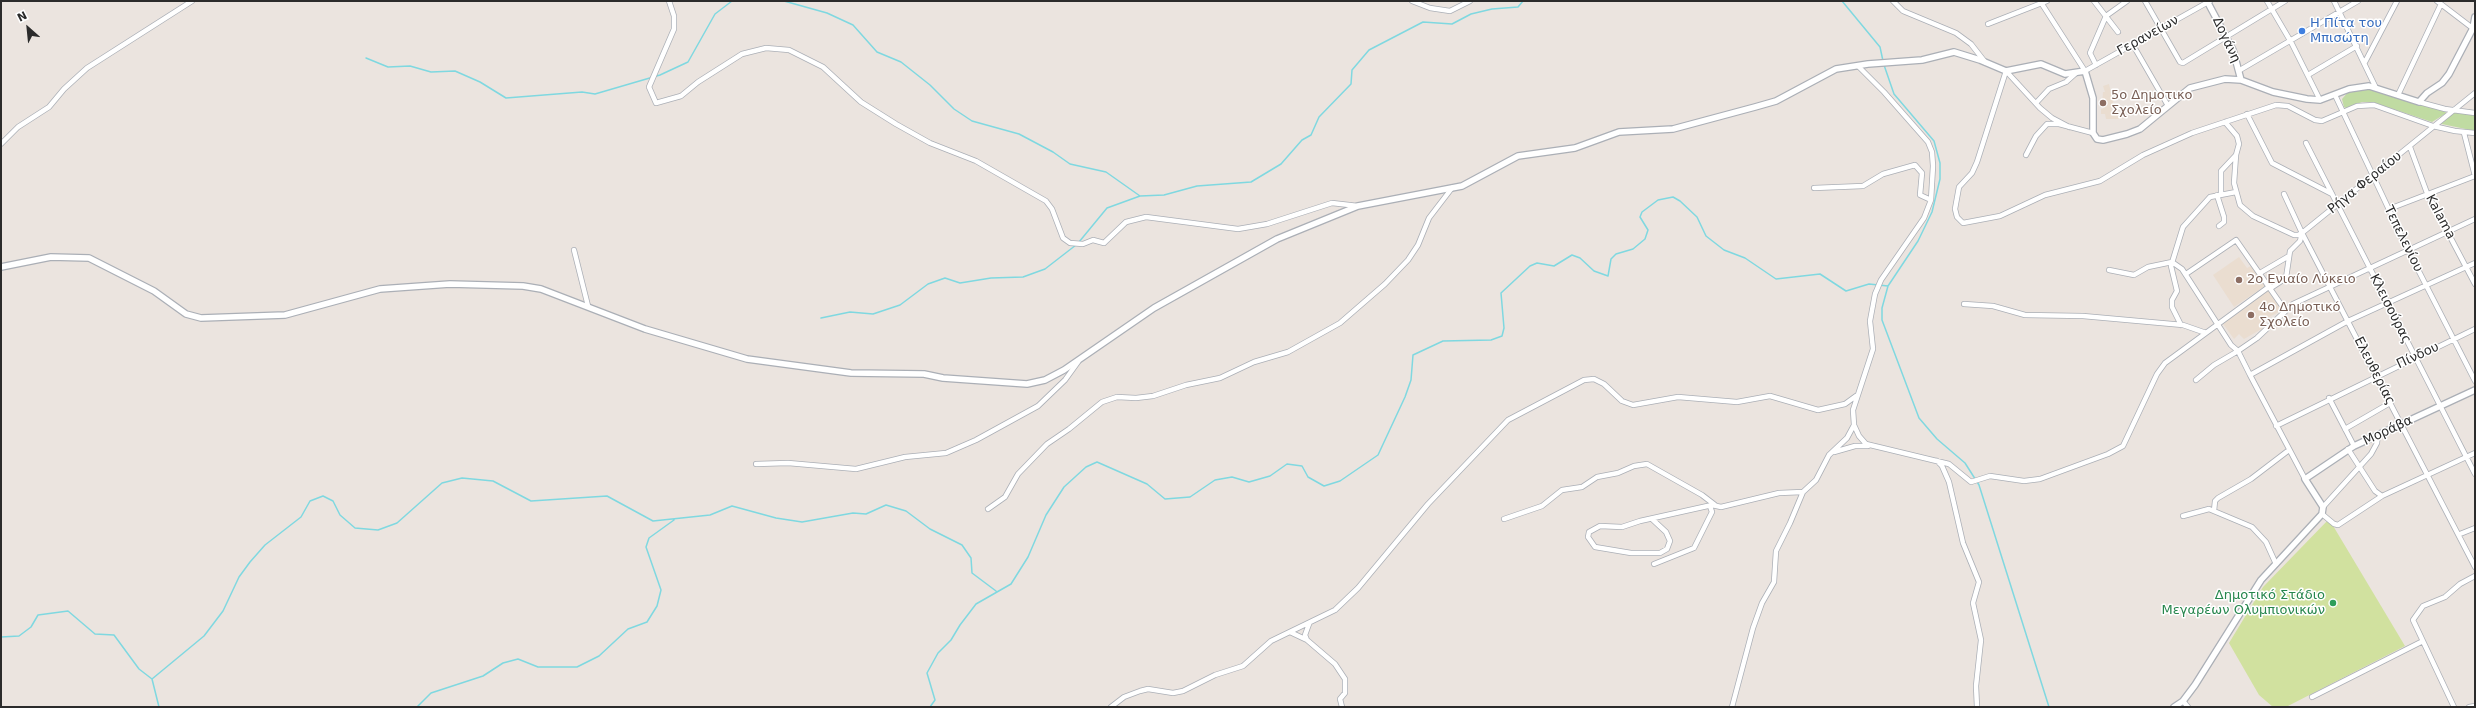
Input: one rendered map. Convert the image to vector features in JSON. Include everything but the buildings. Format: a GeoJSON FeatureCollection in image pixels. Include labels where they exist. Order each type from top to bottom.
{"type":"FeatureCollection","features":[{"type":"Feature","properties":{"kind":"street"},"geometry":{"type":"LineString","coordinates":[[1,144],[18,127],[49,107],[66,86],[87,68],[192,1]]}},
{"type":"Feature","properties":{"kind":"street"},"geometry":{"type":"LineString","coordinates":[[669,1],[674,16],[674,29],[649,87],[656,103],[682,96],[698,82],[742,54],[766,48],[789,50],[823,67],[861,102],[896,124],[930,143],[976,161],[1046,201],[1052,209],[1063,238],[1070,243],[1083,244],[1092,240],[1104,243],[1126,222],[1146,217],[1238,230],[1267,224],[1332,203],[1358,206]]}},
{"type":"Feature","properties":{"kind":"street"},"geometry":{"type":"LineString","coordinates":[[1412,1],[1430,8],[1450,11],[1470,1]]}},
{"type":"Feature","properties":{"kind":"street"},"geometry":{"type":"LineString","coordinates":[[1893,1],[1903,11],[1956,33],[1971,44],[1985,62]]}},
{"type":"Feature","properties":{"kind":"street"},"geometry":{"type":"LineString","coordinates":[[1988,24],[2041,2],[2047,1]]}},
{"type":"Feature","properties":{"kind":"street"},"geometry":{"type":"LineString","coordinates":[[2094,1],[2118,32]]}},
{"type":"Feature","properties":{"kind":"street"},"geometry":{"type":"LineString","coordinates":[[2096,65],[2090,53],[2106,16],[2127,1]]}},
{"type":"Feature","properties":{"kind":"street"},"geometry":{"type":"LineString","coordinates":[[2145,1],[2180,62],[2183,63],[2285,1]]}},
{"type":"Feature","properties":{"kind":"street"},"geometry":{"type":"LineString","coordinates":[[2267,1],[2291,42],[2320,100]]}},
{"type":"Feature","properties":{"kind":"street"},"geometry":{"type":"LineString","coordinates":[[2334,1],[2365,62],[2375,86]]}},
{"type":"Feature","properties":{"kind":"street"},"geometry":{"type":"LineString","coordinates":[[2240,70],[2291,42],[2358,1]]}},
{"type":"Feature","properties":{"kind":"street"},"geometry":{"type":"LineString","coordinates":[[2365,62],[2397,1]]}},
{"type":"Feature","properties":{"kind":"street"},"geometry":{"type":"LineString","coordinates":[[2041,2],[2085,71],[2093,98],[2093,133]]}},
{"type":"Feature","properties":{"kind":"street","name":"Γερανείων"},"geometry":{"type":"LineString","coordinates":[[2085,71],[2161,30],[2208,2]]}},
{"type":"Feature","properties":{"kind":"street","name":"Δογάνη"},"geometry":{"type":"LineString","coordinates":[[2208,2],[2227,37],[2240,70],[2241,80]]}},
{"type":"Feature","properties":{"kind":"street"},"geometry":{"type":"LineString","coordinates":[[2398,95],[2439,2],[2474,29]]}},
{"type":"Feature","properties":{"kind":"street"},"geometry":{"type":"LineString","coordinates":[[2419,102],[2427,93],[2444,80],[2474,29],[2475,17]]}},
{"type":"Feature","properties":{"kind":"street"},"geometry":{"type":"LineString","coordinates":[[2133,45],[2167,104]]}},
{"type":"Feature","properties":{"kind":"street"},"geometry":{"type":"LineString","coordinates":[[2308,75],[2357,46]]}},
{"type":"Feature","properties":{"kind":"street"},"geometry":{"type":"LineString","coordinates":[[1,267],[51,257],[89,258],[154,290],[182,312],[201,318],[272,317],[308,310],[380,289],[450,284],[529,287],[588,306],[645,329],[726,353],[809,368],[862,374],[924,374],[943,378],[1022,384],[1045,380],[1078,362],[1154,308],[1277,239],[1358,206],[1452,188],[1477,179],[1518,156],[1575,148],[1619,132],[1660,131],[1698,123],[1776,101],[1830,71],[1868,64],[1922,60],[1954,52],[1985,62],[2006,71],[2052,118],[2069,127]]}},
{"type":"Feature","properties":{"kind":"street"},"geometry":{"type":"LineString","coordinates":[[2006,71],[2041,64],[2065,74],[2085,71]]}},
{"type":"Feature","properties":{"kind":"street"},"geometry":{"type":"LineString","coordinates":[[1858,66],[1882,89],[1928,142],[1932,152],[1933,166],[1930,200],[1920,225],[1879,284],[1871,314],[1872,349],[1856,396],[1853,410],[1854,425],[1861,439],[1871,446]]}},
{"type":"Feature","properties":{"kind":"street"},"geometry":{"type":"LineString","coordinates":[[2006,71],[1977,162],[1972,173],[1959,187],[1955,210],[1957,218],[1963,223],[2000,216],[2053,192],[2100,181],[2148,153],[2200,130],[2276,105],[2288,106],[2318,121],[2343,113],[2357,106],[2374,105],[2433,126],[2464,133],[2475,133]]}},
{"type":"Feature","properties":{"kind":"street"},"geometry":{"type":"LineString","coordinates":[[2036,103],[2050,89],[2066,82],[2076,73]]}},
{"type":"Feature","properties":{"kind":"street"},"geometry":{"type":"LineString","coordinates":[[2026,155],[2041,129],[2047,124],[2069,127],[2093,133],[2100,140],[2134,132],[2167,104],[2195,86],[2225,79],[2241,80],[2272,92],[2320,100],[2356,87],[2375,86],[2419,102],[2454,111],[2475,113]]}},
{"type":"Feature","properties":{"kind":"street","name":"Ρήγα Φεραίου"},"geometry":{"type":"LineString","coordinates":[[2260,273],[2289,256],[2292,249],[2300,241],[2302,233],[2475,93]]}},
{"type":"Feature","properties":{"kind":"street","name":"Τεπελενίου"},"geometry":{"type":"LineString","coordinates":[[2334,95],[2408,250],[2475,381]]}},
{"type":"Feature","properties":{"kind":"street"},"geometry":{"type":"LineString","coordinates":[[2247,114],[2272,163],[2332,194]]}},
{"type":"Feature","properties":{"kind":"street"},"geometry":{"type":"LineString","coordinates":[[2225,122],[2238,139],[2239,148],[2236,155],[2234,183],[2240,205],[2246,212],[2294,235],[2302,233]]}},
{"type":"Feature","properties":{"kind":"street"},"geometry":{"type":"LineString","coordinates":[[2389,209],[2427,193],[2475,176],[2464,133]]}},
{"type":"Feature","properties":{"kind":"street","name":"Κλεισούρας"},"geometry":{"type":"LineString","coordinates":[[2306,143],[2475,474]]}},
{"type":"Feature","properties":{"kind":"street","name":"Kalama"},"geometry":{"type":"LineString","coordinates":[[2410,147],[2427,193],[2475,284]]}},
{"type":"Feature","properties":{"kind":"street"},"geometry":{"type":"LineString","coordinates":[[2219,226],[2224,222],[2219,194],[2221,171],[2236,155]]}},
{"type":"Feature","properties":{"kind":"street"},"geometry":{"type":"LineString","coordinates":[[1814,188],[1863,186],[1883,174],[1915,165],[1922,174],[1920,196],[1930,200]]}},
{"type":"Feature","properties":{"kind":"street"},"geometry":{"type":"LineString","coordinates":[[988,509],[1005,497],[1018,474],[1046,444],[1069,429],[1102,402],[1117,397],[1136,398],[1153,396],[1186,385],[1220,378],[1254,362],[1288,352],[1340,323],[1386,284],[1412,255],[1429,218],[1452,188]]}},
{"type":"Feature","properties":{"kind":"street"},"geometry":{"type":"LineString","coordinates":[[2181,325],[2171,304],[2177,291],[2172,274],[2172,262],[2185,223],[2206,200],[2219,194],[2236,192]]}},
{"type":"Feature","properties":{"kind":"street","name":"Ελευθερίας"},"geometry":{"type":"LineString","coordinates":[[2284,194],[2302,233],[2400,425],[2426,475],[2460,534],[2475,567]]}},
{"type":"Feature","properties":{"kind":"street"},"geometry":{"type":"LineString","coordinates":[[2196,380],[2214,364],[2238,351],[2257,338],[2285,310],[2301,300],[2475,219]]}},
{"type":"Feature","properties":{"kind":"street"},"geometry":{"type":"LineString","coordinates":[[2186,274],[2236,240],[2285,310]]}},
{"type":"Feature","properties":{"kind":"street"},"geometry":{"type":"LineString","coordinates":[[574,250],[577,268],[588,306]]}},
{"type":"Feature","properties":{"kind":"street"},"geometry":{"type":"LineString","coordinates":[[1833,452],[1856,446],[1871,446],[1948,464],[1971,482],[1986,476],[2024,481],[2040,479],[2120,449],[2165,363],[2206,333],[2218,322],[2286,278],[2289,256]]}},
{"type":"Feature","properties":{"kind":"street"},"geometry":{"type":"LineString","coordinates":[[2109,270],[2134,275],[2148,267],[2172,262],[2180,266],[2218,322],[2231,345],[2238,351],[2250,377],[2289,450],[2323,507]]}},
{"type":"Feature","properties":{"kind":"street"},"geometry":{"type":"LineString","coordinates":[[2250,377],[2348,321],[2475,263]]}},
{"type":"Feature","properties":{"kind":"street"},"geometry":{"type":"LineString","coordinates":[[1964,304],[1993,306],[2025,315],[2083,316],[2181,325],[2206,333]]}},
{"type":"Feature","properties":{"kind":"street","name":"Πίνδου"},"geometry":{"type":"LineString","coordinates":[[2276,426],[2329,398],[2475,329]]}},
{"type":"Feature","properties":{"kind":"street"},"geometry":{"type":"LineString","coordinates":[[756,464],[788,464],[856,469],[905,457],[946,453],[976,440],[1038,406],[1065,380],[1078,362]]}},
{"type":"Feature","properties":{"kind":"street"},"geometry":{"type":"LineString","coordinates":[[1111,707],[1124,697],[1144,689],[1173,693],[1184,691],[1215,676],[1243,666],[1267,643],[1336,610],[1351,595],[1428,504],[1508,420],[1584,380],[1594,379],[1604,384],[1622,401],[1633,404],[1678,396],[1737,402],[1770,396],[1818,410],[1845,404],[1856,396]]}},
{"type":"Feature","properties":{"kind":"street","name":"Μοράβα"},"geometry":{"type":"LineString","coordinates":[[2305,479],[2348,449],[2475,390]]}},
{"type":"Feature","properties":{"kind":"street"},"geometry":{"type":"LineString","coordinates":[[2329,398],[2354,446]]}},
{"type":"Feature","properties":{"kind":"street"},"geometry":{"type":"LineString","coordinates":[[2345,429],[2390,403]]}},
{"type":"Feature","properties":{"kind":"street"},"geometry":{"type":"LineString","coordinates":[[1732,707],[1753,628],[1762,603],[1774,582],[1775,552],[1803,492],[1816,480],[1833,452],[1847,438],[1854,425]]}},
{"type":"Feature","properties":{"kind":"street"},"geometry":{"type":"LineString","coordinates":[[2180,707],[2253,592],[2276,564],[2322,514],[2323,507],[2360,467],[2376,446],[2378,434]]}},
{"type":"Feature","properties":{"kind":"street"},"geometry":{"type":"LineString","coordinates":[[2348,449],[2375,491],[2382,496]]}},
{"type":"Feature","properties":{"kind":"street"},"geometry":{"type":"LineString","coordinates":[[2214,511],[2215,502],[2218,498],[2250,479],[2289,450]]}},
{"type":"Feature","properties":{"kind":"street"},"geometry":{"type":"LineString","coordinates":[[2322,514],[2338,525],[2382,496],[2475,453]]}},
{"type":"Feature","properties":{"kind":"street"},"geometry":{"type":"LineString","coordinates":[[1937,461],[1942,466],[1949,482],[1962,542],[1978,582],[1973,603],[1981,640],[1976,686],[1977,707]]}},
{"type":"Feature","properties":{"kind":"street"},"geometry":{"type":"LineString","coordinates":[[1504,519],[1542,506],[1562,490],[1582,487],[1597,477],[1618,473],[1642,465],[1654,466],[1702,495],[1713,505]]}},
{"type":"Feature","properties":{"kind":"street"},"geometry":{"type":"LineString","coordinates":[[1652,519],[1666,532],[1670,541],[1667,549],[1660,553],[1631,553],[1595,547],[1588,536],[1589,532],[1600,526],[1615,528],[1652,519],[1713,505],[1721,507],[1779,493],[1803,492]]}},
{"type":"Feature","properties":{"kind":"street"},"geometry":{"type":"LineString","coordinates":[[1654,564],[1694,548],[1712,512],[1713,505]]}},
{"type":"Feature","properties":{"kind":"street"},"geometry":{"type":"LineString","coordinates":[[2183,516],[2203,509],[2214,511],[2257,531],[2266,542],[2276,564]]}},
{"type":"Feature","properties":{"kind":"street"},"geometry":{"type":"LineString","coordinates":[[2460,534],[2475,528]]}},
{"type":"Feature","properties":{"kind":"street"},"geometry":{"type":"LineString","coordinates":[[2454,707],[2437,668],[2421,642],[2413,620],[2417,611],[2423,606],[2444,597],[2460,584],[2475,576]]}},
{"type":"Feature","properties":{"kind":"street"},"geometry":{"type":"LineString","coordinates":[[1307,640],[1305,635],[1309,623]]}},
{"type":"Feature","properties":{"kind":"street"},"geometry":{"type":"LineString","coordinates":[[1290,632],[1307,640],[1335,664],[1344,676],[1346,687],[1340,699],[1342,707]]}},
{"type":"Feature","properties":{"kind":"street"},"geometry":{"type":"LineString","coordinates":[[2312,697],[2421,642]]}},
{"type":"Feature","properties":{"kind":"street"},"geometry":{"type":"LineString","coordinates":[[2174,707],[2183,701]]}},
{"type":"Feature","properties":{"kind":"street"},"geometry":{"type":"LineString","coordinates":[[2183,701],[2188,707]]}},
{"type":"Feature","properties":{"kind":"street"},"geometry":{"type":"LineString","coordinates":[[2469,707],[2475,706]]}},
{"type":"Feature","properties":{"kind":"shaded area"},"geometry":{"type":"Polygon","coordinates":[[[2109,84],[2111,93],[2115,93],[2111,112],[2125,113],[2124,118],[2106,119],[2105,114],[2101,114],[2101,109],[2103,109],[2103,92],[2105,92],[2103,86],[2109,84]]]}},
{"type":"Feature","properties":{"kind":"shaded area","name":"2ο Ενιαίο Λύκειο"},"geometry":{"type":"Polygon","coordinates":[[[2239,257],[2247,268],[2251,266],[2265,286],[2234,307],[2213,275],[2239,257]]]}},
{"type":"Feature","properties":{"kind":"shaded area","name":"4ο Δημοτικό Σχολείο"},"geometry":{"type":"Polygon","coordinates":[[[2269,289],[2283,310],[2261,321],[2265,327],[2244,339],[2239,334],[2234,339],[2221,321],[2269,289]]]}},
{"type":"Feature","properties":{"kind":"green space"},"geometry":{"type":"Polygon","coordinates":[[[2372,88],[2446,112],[2432,122],[2372,102],[2362,102],[2346,108],[2344,107],[2342,99],[2350,90],[2372,88]]]}},
{"type":"Feature","properties":{"kind":"green space"},"geometry":{"type":"Polygon","coordinates":[[[2455,111],[2475,114],[2475,131],[2437,123],[2455,111]]]}},
{"type":"Feature","properties":{"kind":"green space"},"geometry":{"type":"Polygon","coordinates":[[[2329,519],[2405,646],[2286,707],[2273,707],[2259,695],[2229,643],[2263,587],[2329,519]]]}},
{"type":"Feature","properties":{"kind":"waterway"},"geometry":{"type":"LineString","coordinates":[[366,58],[388,67],[410,66],[431,72],[455,71],[480,82],[506,98],[582,92],[595,94],[660,75],[688,62],[715,14],[732,1]]}},
{"type":"Feature","properties":{"kind":"waterway"},"geometry":{"type":"LineString","coordinates":[[784,1],[827,13],[853,25],[877,52],[901,62],[930,85],[954,109],[972,121],[1019,134],[1053,152],[1070,164],[1106,172],[1140,196],[1164,195],[1197,186],[1251,182],[1281,164],[1302,140],[1311,135],[1319,117],[1351,84],[1352,70],[1369,50],[1423,22],[1452,24],[1471,14],[1492,9],[1518,7],[1523,1]]}},
{"type":"Feature","properties":{"kind":"waterway"},"geometry":{"type":"LineString","coordinates":[[1842,1],[1880,47],[1883,61]]}},
{"type":"Feature","properties":{"kind":"waterway"},"geometry":{"type":"LineString","coordinates":[[1884,65],[1894,94],[1934,141],[1940,163],[1940,179],[1932,212],[1918,241],[1888,286],[1882,308],[1882,320],[1919,418],[1937,439],[1965,463],[1979,485],[2049,707]]}},
{"type":"Feature","properties":{"kind":"waterway"},"geometry":{"type":"LineString","coordinates":[[1079,242],[1107,208],[1140,196]]}},
{"type":"Feature","properties":{"kind":"waterway"},"geometry":{"type":"LineString","coordinates":[[930,707],[935,700],[927,673],[938,653],[951,640],[976,604],[1011,584],[1028,557],[1046,515],[1064,487],[1086,467],[1097,462],[1147,484],[1165,499],[1190,497],[1215,480],[1232,477],[1249,482],[1270,476],[1287,464],[1302,466],[1308,477],[1324,486],[1340,481],[1378,455],[1405,397],[1411,380],[1413,355],[1443,341],[1491,340],[1502,336],[1504,328],[1501,293],[1530,266],[1537,263],[1554,266],[1572,255],[1580,258],[1594,271],[1608,276],[1611,259],[1616,254],[1633,249],[1645,239],[1648,230],[1640,217],[1642,212],[1658,200],[1673,197],[1680,201],[1697,217],[1706,236],[1724,250],[1745,258],[1776,279],[1820,274],[1846,291],[1869,284],[1888,286]]}},
{"type":"Feature","properties":{"kind":"waterway"},"geometry":{"type":"LineString","coordinates":[[821,318],[850,312],[873,314],[900,305],[928,284],[945,278],[960,283],[991,278],[1023,277],[1045,269],[1076,245]]}},
{"type":"Feature","properties":{"kind":"waterway"},"geometry":{"type":"LineString","coordinates":[[152,679],[204,636],[223,611],[239,577],[250,562],[265,545],[301,517],[310,501],[323,496],[333,501],[340,515],[355,528],[378,530],[397,523],[442,483],[462,478],[493,481],[531,501],[607,496],[653,521],[710,515],[732,506],[776,518],[802,522],[853,513],[866,514],[886,505],[906,511],[930,529],[962,545],[971,558],[972,573],[996,591]]}},
{"type":"Feature","properties":{"kind":"waterway"},"geometry":{"type":"LineString","coordinates":[[417,707],[431,693],[483,676],[503,663],[518,659],[538,667],[577,667],[599,656],[628,629],[647,622],[657,606],[661,590],[646,547],[649,538],[674,520]]}},
{"type":"Feature","properties":{"kind":"waterway"},"geometry":{"type":"LineString","coordinates":[[1,637],[19,636],[31,627],[38,615],[68,611],[95,634],[114,635],[139,669],[152,679],[159,707]]}},
{"type":"Feature","properties":{"kind":"place","name":"Η Πίτα του Μπισώτη"},"geometry":{"type":"Point","coordinates":[2302,31]}},
{"type":"Feature","properties":{"kind":"place","name":"5o Δημοτικο Σχολείο"},"geometry":{"type":"Point","coordinates":[2103,103]}},
{"type":"Feature","properties":{"kind":"place","name":"2ο Ενιαίο Λύκειο"},"geometry":{"type":"Point","coordinates":[2239,280]}},
{"type":"Feature","properties":{"kind":"place","name":"4ο Δημοτικό Σχολείο"},"geometry":{"type":"Point","coordinates":[2251,315]}},
{"type":"Feature","properties":{"kind":"place","name":"Δημοτικό Στάδιο Μεγαρέων Ολυμπιονικών"},"geometry":{"type":"Point","coordinates":[2333,603]}}]}
